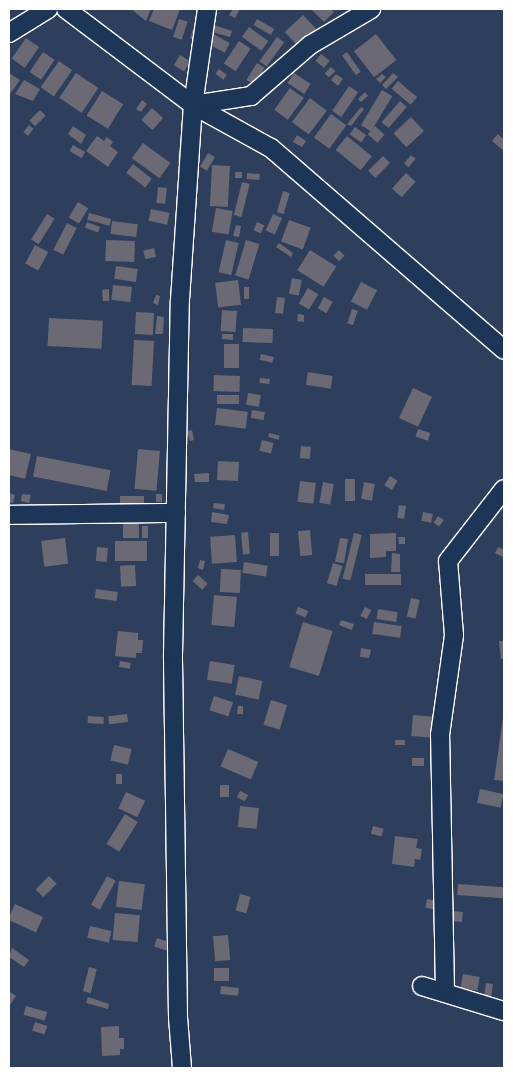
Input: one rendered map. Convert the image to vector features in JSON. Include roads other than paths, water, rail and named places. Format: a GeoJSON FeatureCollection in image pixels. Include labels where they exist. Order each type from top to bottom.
{"type":"FeatureCollection","features":[{"type":"Feature","properties":{"kind":"street"},"geometry":{"type":"LineString","coordinates":[[9,33],[48,9]]}},
{"type":"Feature","properties":{"kind":"street"},"geometry":{"type":"LineString","coordinates":[[66,9],[193,105],[271,148],[504,350]]}},
{"type":"Feature","properties":{"kind":"street"},"geometry":{"type":"LineString","coordinates":[[182,1068],[172,655],[180,300],[193,105],[206,9]]}},
{"type":"Feature","properties":{"kind":"street"},"geometry":{"type":"LineString","coordinates":[[193,105],[251,96],[310,45],[371,9]]}},
{"type":"Feature","properties":{"kind":"street"},"geometry":{"type":"LineString","coordinates":[[445,991],[440,735],[454,635],[448,561],[504,489]]}},
{"type":"Feature","properties":{"kind":"street"},"geometry":{"type":"LineString","coordinates":[[9,515],[176,513]]}},
{"type":"Feature","properties":{"kind":"street"},"geometry":{"type":"LineString","coordinates":[[422,986],[445,991],[504,1011]]}}]}
